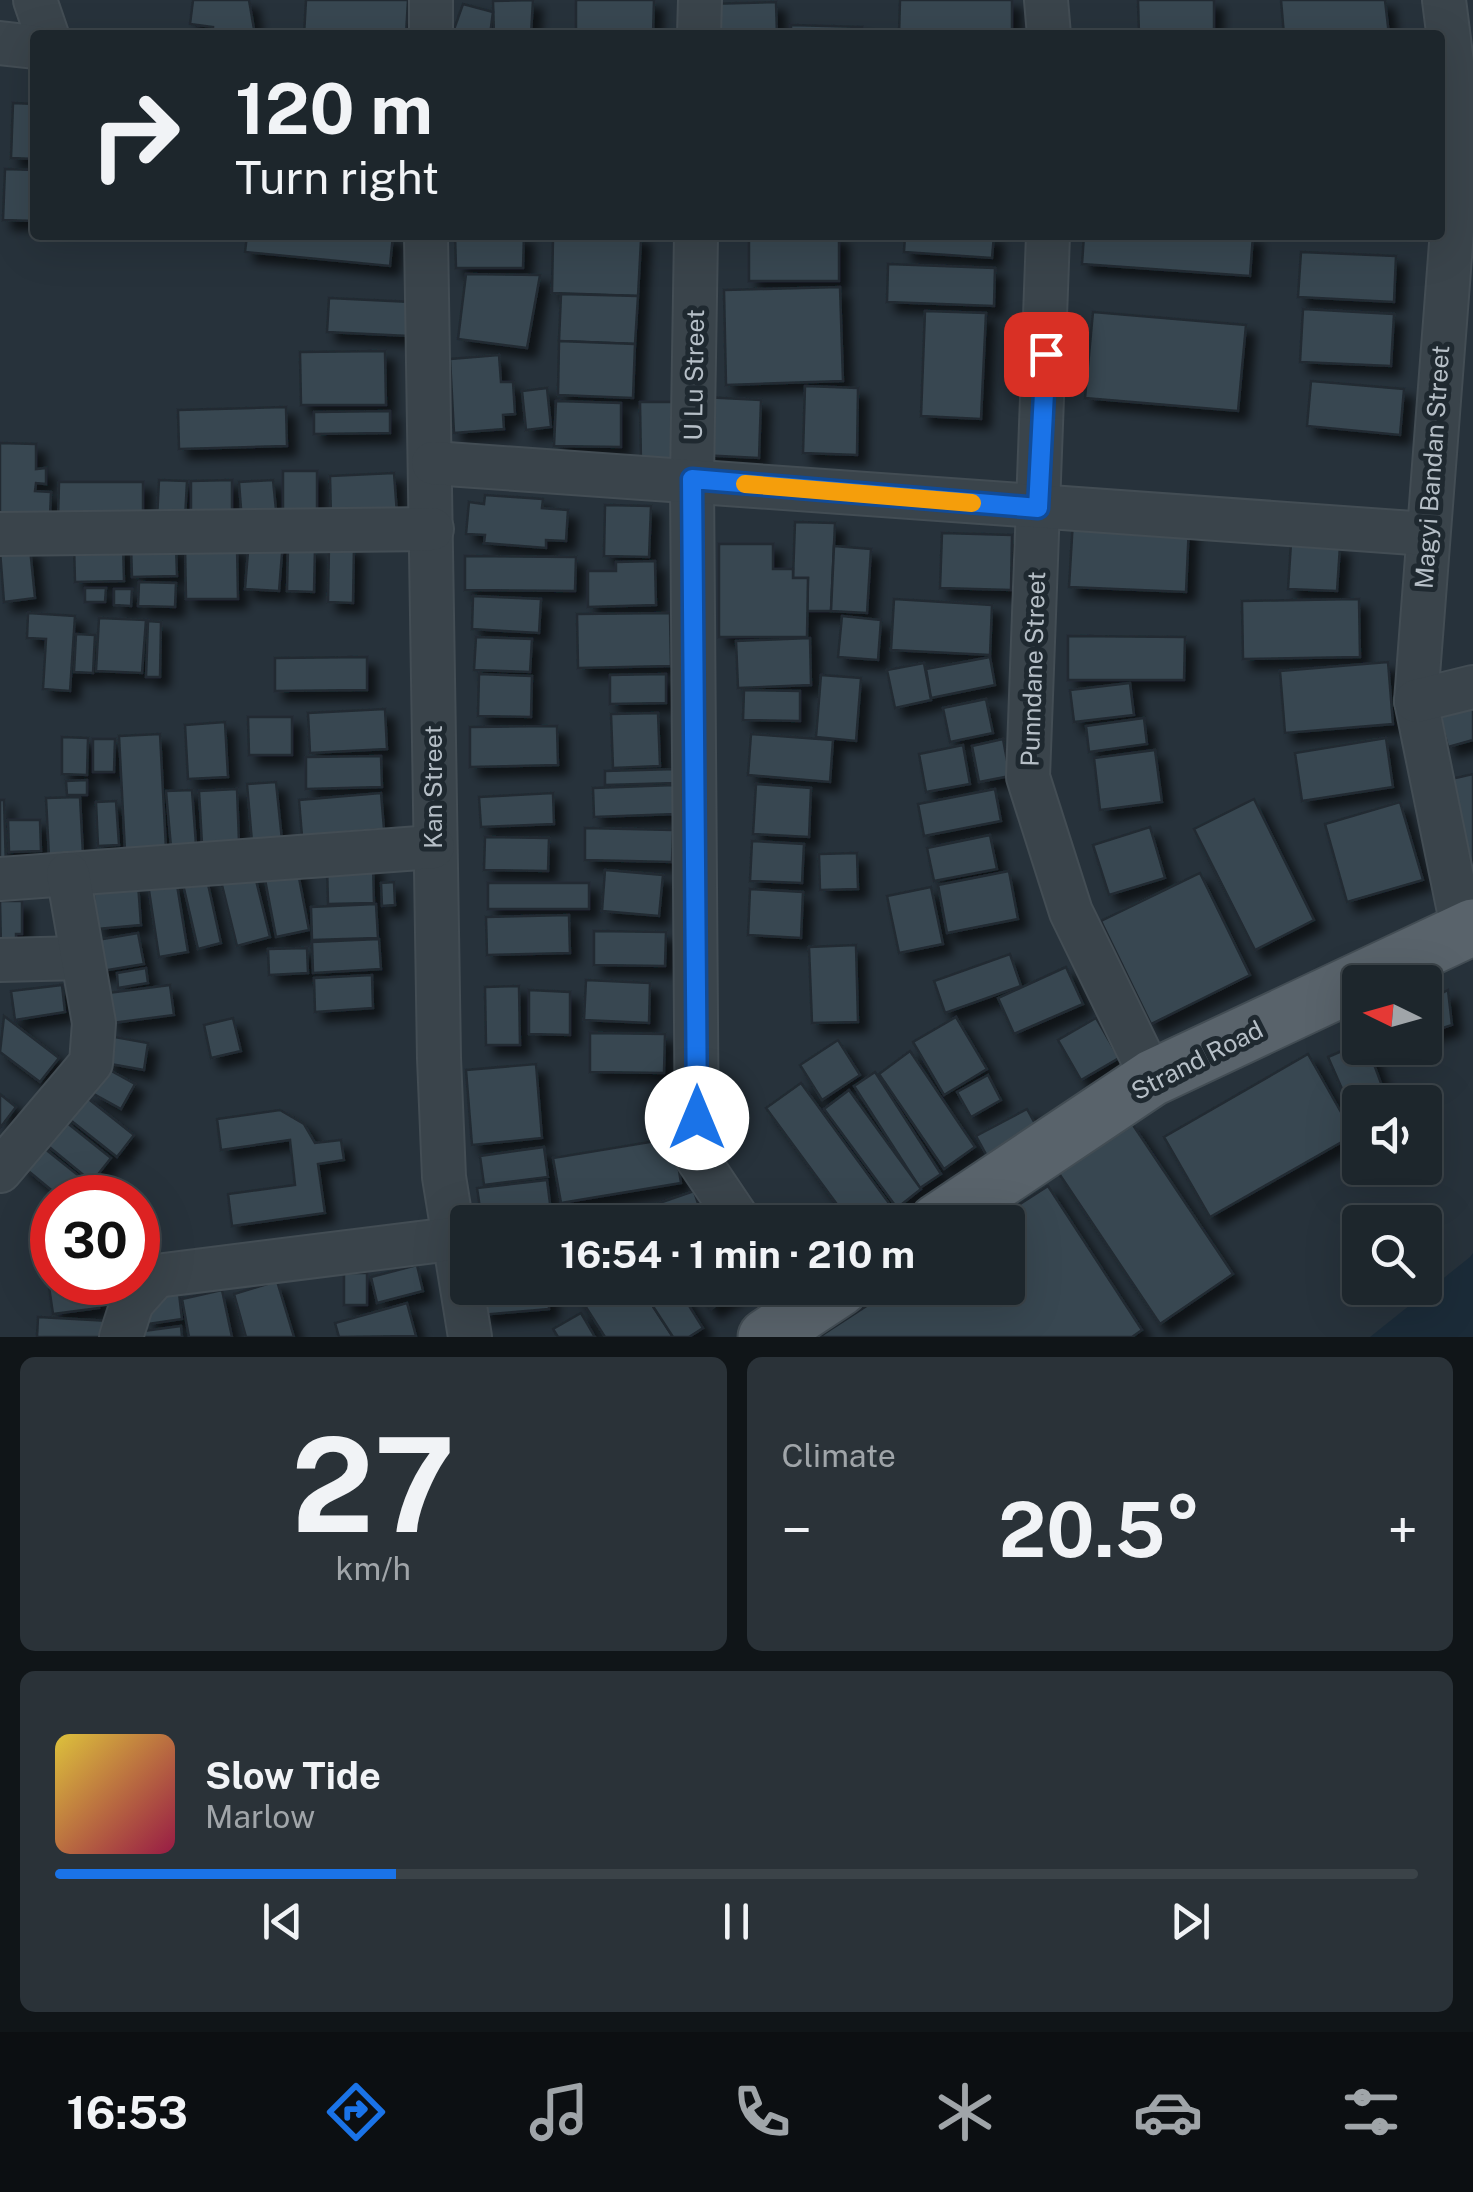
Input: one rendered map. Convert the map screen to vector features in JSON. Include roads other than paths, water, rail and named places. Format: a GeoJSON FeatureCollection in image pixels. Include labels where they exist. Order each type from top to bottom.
{"type":"FeatureCollection","features":[{"type":"Feature","properties":{"kind":"main road","name":"Strand Road"},"geometry":{"type":"LineString","coordinates":[[962,1205],[1152,1078],[1468,929]]}},
{"type":"Feature","properties":{"kind":"street"},"geometry":{"type":"LineString","coordinates":[[35,0],[45,30]]}},
{"type":"Feature","properties":{"kind":"street"},"geometry":{"type":"LineString","coordinates":[[431,30],[432,0]]}},
{"type":"Feature","properties":{"kind":"street"},"geometry":{"type":"LineString","coordinates":[[699,30],[700,0]]}},
{"type":"Feature","properties":{"kind":"street"},"geometry":{"type":"LineString","coordinates":[[1046,0],[1049,30]]}},
{"type":"Feature","properties":{"kind":"street","name":"Magyi Bandan Street"},"geometry":{"type":"LineString","coordinates":[[1444,0],[1466,124],[1458,306],[1427,534],[1416,701],[1468,929]]}},
{"type":"Feature","properties":{"kind":"street"},"geometry":{"type":"LineString","coordinates":[[0,43],[30,46]]}},
{"type":"Feature","properties":{"kind":"street","name":"Kan Street"},"geometry":{"type":"LineString","coordinates":[[426,240],[433,463],[433,847],[444,1177],[450,1230]]}},
{"type":"Feature","properties":{"kind":"street","name":"U Lu Street"},"geometry":{"type":"LineString","coordinates":[[696,240],[692,479],[698,1158],[729,1205]]}},
{"type":"Feature","properties":{"kind":"street","name":"Punndane Street"},"geometry":{"type":"LineString","coordinates":[[1048,240],[1028,777],[1071,912],[1152,1078]]}},
{"type":"Feature","properties":{"kind":"street"},"geometry":{"type":"LineString","coordinates":[[433,463],[1427,534]]}},
{"type":"Feature","properties":{"kind":"street"},"geometry":{"type":"LineString","coordinates":[[0,534],[432,528]]}},
{"type":"Feature","properties":{"kind":"street"},"geometry":{"type":"LineString","coordinates":[[1416,701],[1473,687]]}},
{"type":"Feature","properties":{"kind":"street"},"geometry":{"type":"LineString","coordinates":[[0,879],[433,847]]}},
{"type":"Feature","properties":{"kind":"street"},"geometry":{"type":"LineString","coordinates":[[0,1171],[91,1063],[94,1022],[68,874]]}},
{"type":"Feature","properties":{"kind":"street"},"geometry":{"type":"LineString","coordinates":[[2,963],[82,958]]}},
{"type":"Feature","properties":{"kind":"street"},"geometry":{"type":"LineString","coordinates":[[121,1337],[132,1303],[156,1276],[450,1239]]}},
{"type":"Feature","properties":{"kind":"street","name":"Kan Street"},"geometry":{"type":"LineString","coordinates":[[464,1305],[470,1337]]}},
{"type":"Feature","properties":{"kind":"water"},"geometry":{"type":"Polygon","coordinates":[[[1473,1253],[1473,1337],[1370,1337],[1410,1305],[1442,1305],[1442,1279],[1473,1253]]]}}]}
